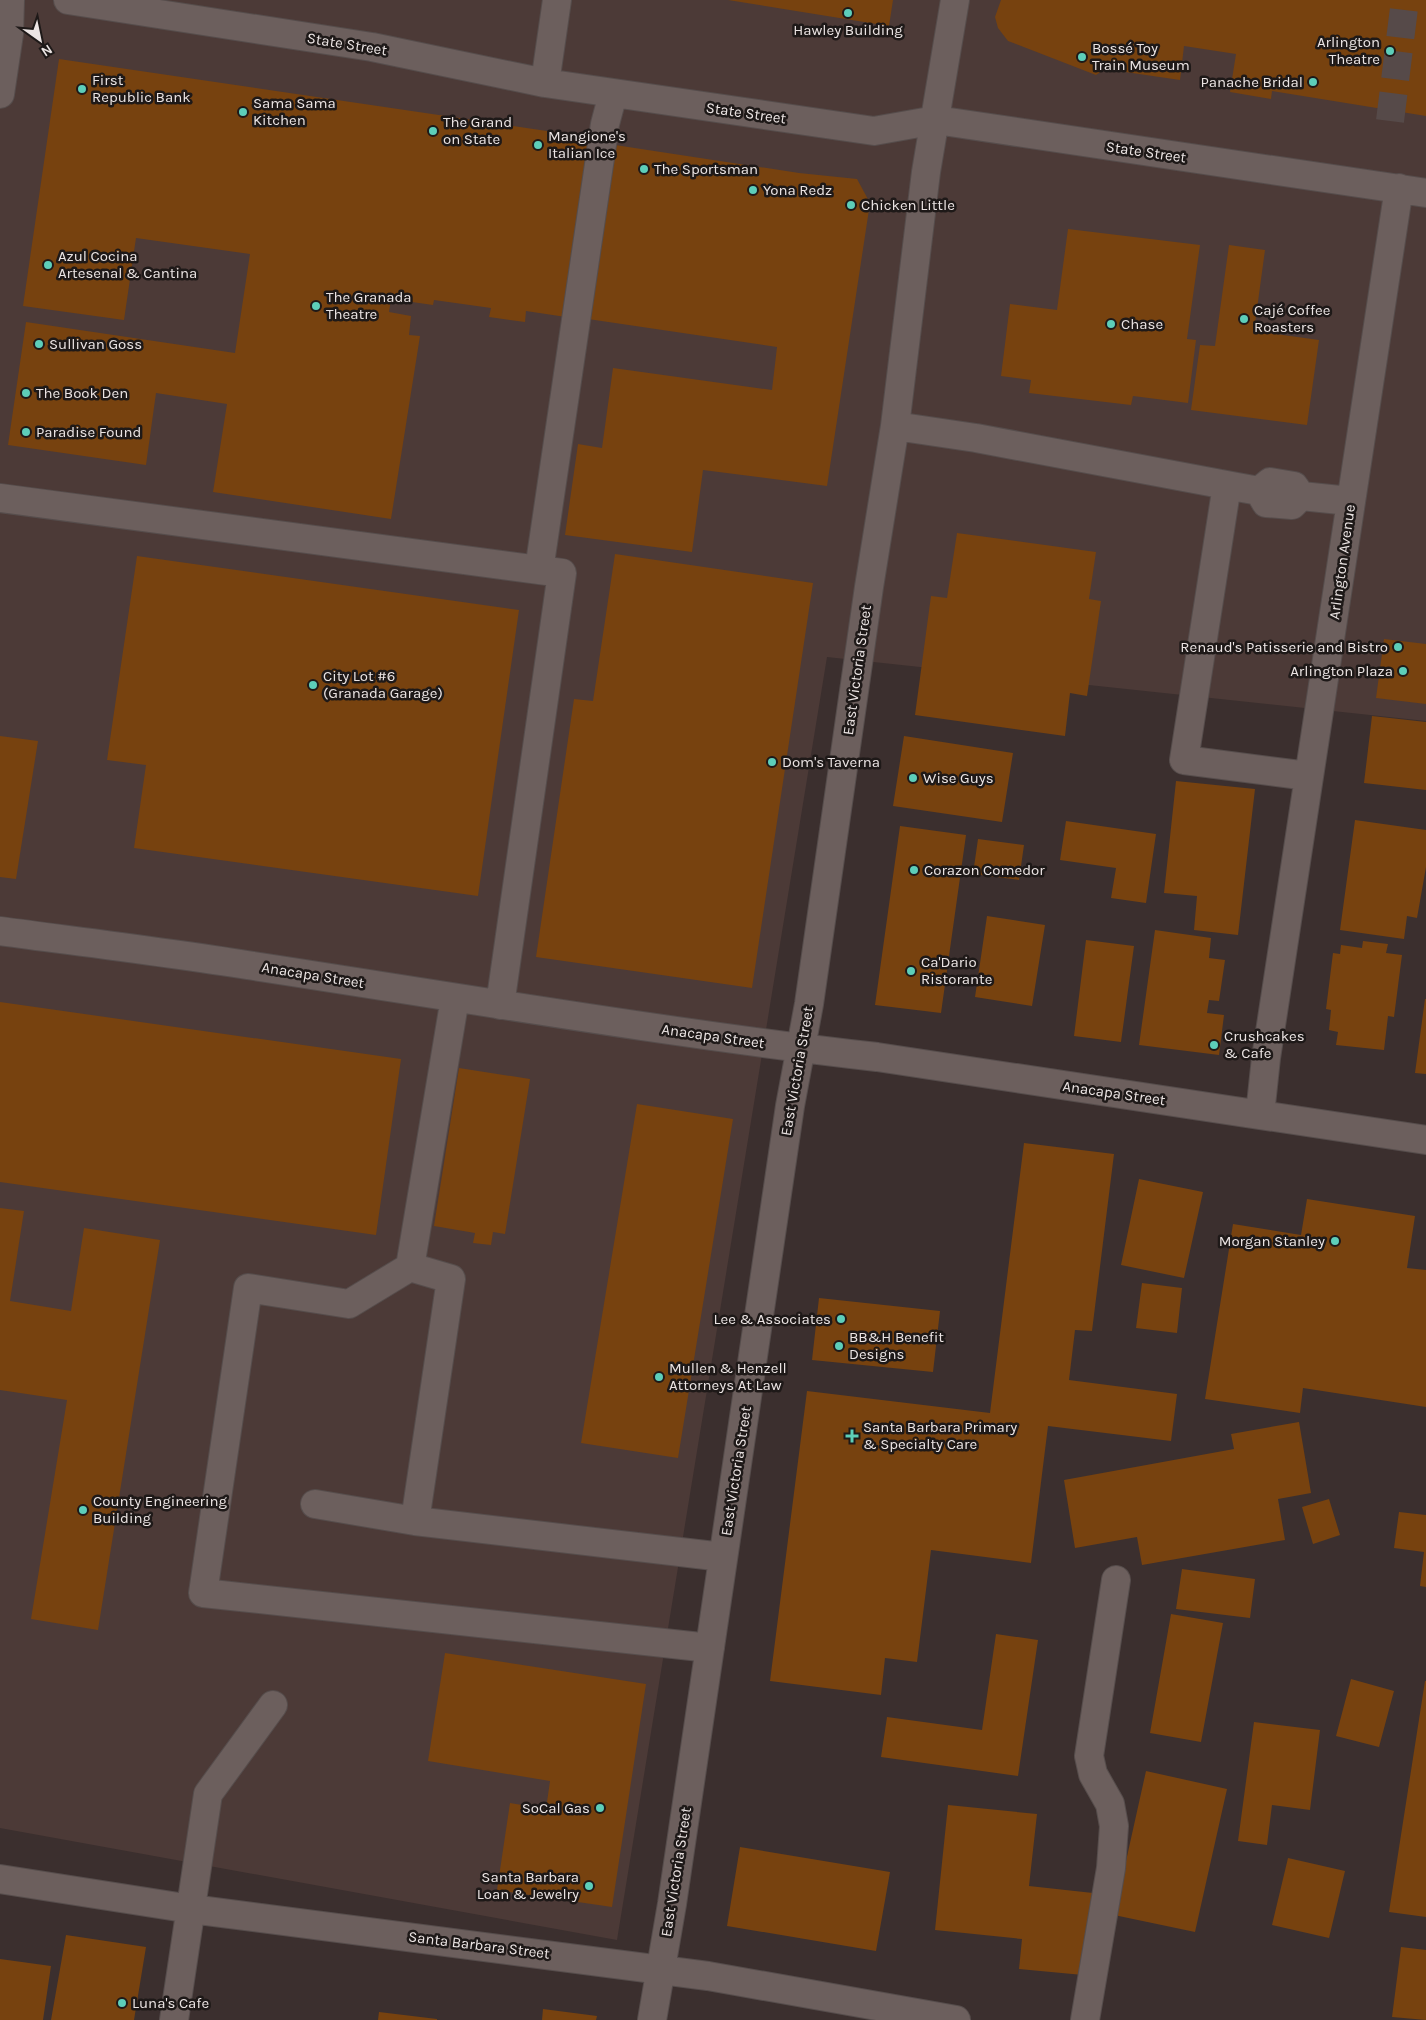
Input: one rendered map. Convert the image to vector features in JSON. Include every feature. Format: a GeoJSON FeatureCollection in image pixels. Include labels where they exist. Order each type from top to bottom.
{"type":"FeatureCollection","features":[{"type":"Feature","properties":{"kind":"street"},"geometry":{"type":"LineString","coordinates":[[0,94],[9,34],[10,0]]}},
{"type":"Feature","properties":{"kind":"street","name":"State Street"},"geometry":{"type":"LineString","coordinates":[[68,0],[372,47],[546,83],[874,131],[936,120],[981,129],[1426,192]]}},
{"type":"Feature","properties":{"kind":"street"},"geometry":{"type":"LineString","coordinates":[[546,83],[557,0]]}},
{"type":"Feature","properties":{"kind":"street","name":"East Victoria Street"},"geometry":{"type":"LineString","coordinates":[[652,2020],[662,1970],[790,1106],[801,1049],[869,588],[895,426],[926,172],[955,0]]}},
{"type":"Feature","properties":{"kind":"street"},"geometry":{"type":"LineString","coordinates":[[539,570],[605,124],[614,94]]}},
{"type":"Feature","properties":{"kind":"street","name":"Arlington Avenue"},"geometry":{"type":"LineString","coordinates":[[1260,1114],[1266,1058],[1308,776],[1345,548],[1350,501],[1399,188]]}},
{"type":"Feature","properties":{"kind":"street"},"geometry":{"type":"LineString","coordinates":[[895,426],[984,439],[1259,492],[1270,482],[1294,486],[1300,496],[1350,501]]}},
{"type":"Feature","properties":{"kind":"street"},"geometry":{"type":"LineString","coordinates":[[1227,485],[1184,760],[1308,776]]}},
{"type":"Feature","properties":{"kind":"street"},"geometry":{"type":"LineString","coordinates":[[0,498],[562,573],[500,1005]]}},
{"type":"Feature","properties":{"kind":"street","name":"Anacapa Street"},"geometry":{"type":"LineString","coordinates":[[0,931],[245,964],[500,1005],[801,1049],[887,1059],[1426,1140]]}},
{"type":"Feature","properties":{"kind":"street"},"geometry":{"type":"LineString","coordinates":[[410,1267],[455,998]]}},
{"type":"Feature","properties":{"kind":"street"},"geometry":{"type":"LineString","coordinates":[[416,1521],[451,1279],[410,1267],[349,1304],[248,1288],[203,1592],[710,1648]]}},
{"type":"Feature","properties":{"kind":"street"},"geometry":{"type":"LineString","coordinates":[[315,1504],[416,1521],[723,1557]]}},
{"type":"Feature","properties":{"kind":"street"},"geometry":{"type":"LineString","coordinates":[[1085,2020],[1112,1868],[1114,1826],[1110,1804],[1093,1774],[1089,1756],[1116,1580]]}},
{"type":"Feature","properties":{"kind":"street"},"geometry":{"type":"LineString","coordinates":[[174,2020],[208,1794],[273,1705]]}},
{"type":"Feature","properties":{"kind":"street","name":"Santa Barbara Street"},"geometry":{"type":"LineString","coordinates":[[0,1879],[191,1909],[662,1970],[956,2020]]}},
{"type":"Feature","properties":{"kind":"shaded area"},"geometry":{"type":"Polygon","coordinates":[[[0,0],[1426,0],[1426,721],[827,657],[617,1940],[0,1828],[0,0]]]}},
{"type":"Feature","properties":{"kind":"building","name":"Hawley Building"},"geometry":{"type":"Polygon","coordinates":[[[728,0],[893,0],[889,26],[728,0]]]}},
{"type":"Feature","properties":{"kind":"building"},"geometry":{"type":"Polygon","coordinates":[[[1001,0],[1426,0],[1426,116],[1272,91],[1271,99],[1230,92],[1236,54],[1184,46],[1180,80],[1105,69],[1096,75],[1008,41],[998,28],[995,17],[1001,0]]]}},
{"type":"Feature","properties":{"kind":"building"},"geometry":{"type":"Polygon","coordinates":[[[59,59],[594,138],[566,317],[526,311],[525,322],[489,317],[491,308],[434,300],[433,305],[391,299],[389,312],[411,316],[409,335],[420,336],[391,519],[213,492],[227,404],[156,393],[146,465],[8,445],[26,322],[235,353],[250,254],[136,238],[124,320],[23,306],[59,59]]]}},
{"type":"Feature","properties":{"kind":"building"},"geometry":{"type":"Polygon","coordinates":[[[615,145],[799,173],[857,179],[870,203],[827,486],[703,470],[692,552],[565,535],[578,444],[602,448],[613,368],[772,390],[777,347],[588,319],[615,145]]]}},
{"type":"Feature","properties":{"kind":"building"},"geometry":{"type":"Polygon","coordinates":[[[1068,229],[1200,245],[1187,339],[1196,340],[1188,403],[1133,396],[1131,405],[1029,393],[1031,380],[1001,376],[1010,304],[1057,310],[1068,229]]]}},
{"type":"Feature","properties":{"kind":"building"},"geometry":{"type":"Polygon","coordinates":[[[1229,245],[1265,250],[1254,331],[1319,340],[1307,425],[1191,410],[1200,345],[1215,346],[1229,245]]]}},
{"type":"Feature","properties":{"kind":"building"},"geometry":{"type":"Polygon","coordinates":[[[957,533],[1096,552],[1089,599],[1101,601],[1087,696],[1070,693],[1065,736],[915,715],[931,596],[947,598],[957,533]]]}},
{"type":"Feature","properties":{"kind":"building"},"geometry":{"type":"Polygon","coordinates":[[[615,554],[813,583],[752,988],[536,957],[574,699],[593,701],[615,554]]]}},
{"type":"Feature","properties":{"kind":"building","name":"City Lot #6 (Granada Garage)"},"geometry":{"type":"Polygon","coordinates":[[[137,556],[519,610],[478,896],[134,848],[146,765],[107,760],[137,556]]]}},
{"type":"Feature","properties":{"kind":"building","name":"Arlington Plaza"},"geometry":{"type":"Polygon","coordinates":[[[1384,639],[1426,644],[1426,704],[1376,698],[1384,639]]]}},
{"type":"Feature","properties":{"kind":"building"},"geometry":{"type":"Polygon","coordinates":[[[1372,716],[1426,722],[1426,790],[1364,783],[1372,716]]]}},
{"type":"Feature","properties":{"kind":"building"},"geometry":{"type":"Polygon","coordinates":[[[0,736],[38,741],[16,879],[0,877],[0,736]]]}},
{"type":"Feature","properties":{"kind":"building"},"geometry":{"type":"Polygon","coordinates":[[[904,736],[1013,753],[1002,822],[893,806],[904,736]]]}},
{"type":"Feature","properties":{"kind":"building"},"geometry":{"type":"Polygon","coordinates":[[[1176,781],[1255,789],[1238,935],[1194,930],[1197,896],[1164,893],[1176,781]]]}},
{"type":"Feature","properties":{"kind":"building"},"geometry":{"type":"Polygon","coordinates":[[[1355,820],[1426,830],[1426,867],[1417,918],[1407,916],[1404,939],[1340,930],[1355,820]]]}},
{"type":"Feature","properties":{"kind":"building"},"geometry":{"type":"Polygon","coordinates":[[[1066,821],[1156,834],[1146,903],[1111,898],[1116,868],[1060,860],[1066,821]]]}},
{"type":"Feature","properties":{"kind":"building"},"geometry":{"type":"Polygon","coordinates":[[[900,826],[966,835],[941,1013],[875,1005],[900,826]]]}},
{"type":"Feature","properties":{"kind":"building"},"geometry":{"type":"Polygon","coordinates":[[[978,839],[1024,845],[1019,880],[973,874],[978,839]]]}},
{"type":"Feature","properties":{"kind":"building"},"geometry":{"type":"Polygon","coordinates":[[[987,916],[1045,925],[1032,1006],[975,997],[987,916]]]}},
{"type":"Feature","properties":{"kind":"building"},"geometry":{"type":"Polygon","coordinates":[[[1155,930],[1211,938],[1209,958],[1225,960],[1219,1001],[1209,1000],[1207,1013],[1224,1015],[1219,1055],[1139,1045],[1155,930]]]}},
{"type":"Feature","properties":{"kind":"building"},"geometry":{"type":"Polygon","coordinates":[[[1086,940],[1134,946],[1121,1042],[1074,1036],[1086,940]]]}},
{"type":"Feature","properties":{"kind":"building"},"geometry":{"type":"Polygon","coordinates":[[[1363,941],[1388,944],[1386,953],[1402,955],[1394,1017],[1388,1016],[1384,1050],[1336,1045],[1338,1032],[1329,1030],[1331,1010],[1326,1009],[1333,953],[1340,954],[1341,945],[1362,948],[1363,941]]]}},
{"type":"Feature","properties":{"kind":"building"},"geometry":{"type":"Polygon","coordinates":[[[1426,999],[1426,1074],[1415,1073],[1426,999]]]}},
{"type":"Feature","properties":{"kind":"building"},"geometry":{"type":"Polygon","coordinates":[[[0,1002],[401,1059],[376,1235],[0,1182],[0,1002]]]}},
{"type":"Feature","properties":{"kind":"building"},"geometry":{"type":"Polygon","coordinates":[[[459,1068],[530,1079],[505,1234],[493,1232],[491,1245],[473,1243],[475,1233],[434,1226],[459,1068]]]}},
{"type":"Feature","properties":{"kind":"building"},"geometry":{"type":"Polygon","coordinates":[[[637,1104],[733,1119],[678,1458],[581,1443],[637,1104]]]}},
{"type":"Feature","properties":{"kind":"building"},"geometry":{"type":"Polygon","coordinates":[[[1024,1143],[1114,1154],[1092,1331],[1075,1330],[1069,1380],[1177,1394],[1171,1441],[1048,1426],[1031,1563],[931,1550],[917,1662],[885,1658],[881,1695],[770,1681],[807,1391],[990,1413],[1024,1143]]]}},
{"type":"Feature","properties":{"kind":"building"},"geometry":{"type":"Polygon","coordinates":[[[1139,1179],[1203,1192],[1184,1278],[1121,1265],[1139,1179]]]}},
{"type":"Feature","properties":{"kind":"building"},"geometry":{"type":"Polygon","coordinates":[[[1307,1199],[1415,1216],[1407,1268],[1426,1270],[1426,1407],[1303,1388],[1300,1413],[1205,1399],[1233,1224],[1301,1235],[1307,1199]]]}},
{"type":"Feature","properties":{"kind":"building","name":"County Engineering Building"},"geometry":{"type":"Polygon","coordinates":[[[0,1208],[24,1211],[10,1301],[71,1311],[84,1228],[160,1240],[98,1630],[31,1619],[67,1400],[0,1390],[0,1208]]]}},
{"type":"Feature","properties":{"kind":"building"},"geometry":{"type":"Polygon","coordinates":[[[1142,1283],[1182,1288],[1177,1333],[1136,1328],[1142,1283]]]}},
{"type":"Feature","properties":{"kind":"building"},"geometry":{"type":"Polygon","coordinates":[[[819,1298],[940,1311],[933,1372],[812,1360],[819,1298]]]}},
{"type":"Feature","properties":{"kind":"building"},"geometry":{"type":"Polygon","coordinates":[[[1299,1422],[1311,1493],[1278,1499],[1285,1540],[1142,1565],[1137,1537],[1075,1548],[1064,1480],[1234,1449],[1231,1434],[1299,1422]]]}},
{"type":"Feature","properties":{"kind":"building"},"geometry":{"type":"Polygon","coordinates":[[[1329,1499],[1340,1535],[1313,1544],[1302,1507],[1329,1499]]]}},
{"type":"Feature","properties":{"kind":"building"},"geometry":{"type":"Polygon","coordinates":[[[1399,1512],[1426,1515],[1426,1587],[1420,1586],[1424,1552],[1394,1548],[1399,1512]]]}},
{"type":"Feature","properties":{"kind":"building"},"geometry":{"type":"Polygon","coordinates":[[[1182,1569],[1255,1579],[1250,1618],[1176,1609],[1182,1569]]]}},
{"type":"Feature","properties":{"kind":"building"},"geometry":{"type":"Polygon","coordinates":[[[1171,1614],[1223,1623],[1201,1742],[1150,1733],[1171,1614]]]}},
{"type":"Feature","properties":{"kind":"building"},"geometry":{"type":"Polygon","coordinates":[[[996,1634],[1038,1640],[1018,1776],[881,1757],[887,1717],[982,1730],[996,1634]]]}},
{"type":"Feature","properties":{"kind":"building"},"geometry":{"type":"Polygon","coordinates":[[[445,1653],[646,1684],[612,1907],[497,1890],[510,1803],[546,1809],[550,1781],[428,1761],[445,1653]]]}},
{"type":"Feature","properties":{"kind":"building"},"geometry":{"type":"Polygon","coordinates":[[[1351,1679],[1394,1691],[1379,1747],[1336,1736],[1351,1679]]]}},
{"type":"Feature","properties":{"kind":"building"},"geometry":{"type":"Polygon","coordinates":[[[1426,1681],[1426,1917],[1389,1912],[1426,1681]]]}},
{"type":"Feature","properties":{"kind":"building"},"geometry":{"type":"Polygon","coordinates":[[[1254,1722],[1320,1730],[1310,1810],[1272,1805],[1267,1845],[1238,1841],[1254,1722]]]}},
{"type":"Feature","properties":{"kind":"building"},"geometry":{"type":"Polygon","coordinates":[[[1146,1771],[1227,1789],[1195,1932],[1114,1915],[1146,1771]]]}},
{"type":"Feature","properties":{"kind":"building"},"geometry":{"type":"Polygon","coordinates":[[[948,1805],[1037,1814],[1029,1886],[1093,1893],[1083,1975],[1019,1969],[1022,1939],[935,1930],[948,1805]]]}},
{"type":"Feature","properties":{"kind":"building"},"geometry":{"type":"Polygon","coordinates":[[[740,1847],[890,1872],[876,1951],[727,1926],[740,1847]]]}},
{"type":"Feature","properties":{"kind":"building"},"geometry":{"type":"Polygon","coordinates":[[[1288,1858],[1345,1871],[1329,1938],[1272,1925],[1288,1858]]]}},
{"type":"Feature","properties":{"kind":"building"},"geometry":{"type":"Polygon","coordinates":[[[66,1935],[146,1947],[134,2020],[51,2020],[66,1935]]]}},
{"type":"Feature","properties":{"kind":"building"},"geometry":{"type":"Polygon","coordinates":[[[1401,1947],[1426,1950],[1426,2020],[1392,2017],[1401,1947]]]}},
{"type":"Feature","properties":{"kind":"building"},"geometry":{"type":"Polygon","coordinates":[[[0,1959],[51,1966],[43,2020],[0,2020],[0,1959]]]}},
{"type":"Feature","properties":{"kind":"building"},"geometry":{"type":"Polygon","coordinates":[[[543,2009],[597,2016],[596,2020],[542,2020],[543,2009]]]}},
{"type":"Feature","properties":{"kind":"building"},"geometry":{"type":"Polygon","coordinates":[[[379,2012],[437,2019],[437,2020],[378,2020],[379,2012]]]}},
{"type":"Feature","properties":{"kind":"tunnel"},"geometry":{"type":"LineString","coordinates":[[1390,121],[1405,0]]}},
{"type":"Feature","properties":{"kind":"place","name":"Hawley Building"},"geometry":{"type":"Point","coordinates":[848,13]}},
{"type":"Feature","properties":{"kind":"place","name":"Arlington Theatre"},"geometry":{"type":"Point","coordinates":[1390,51]}},
{"type":"Feature","properties":{"kind":"place","name":"Bossé Toy Train Museum"},"geometry":{"type":"Point","coordinates":[1082,57]}},
{"type":"Feature","properties":{"kind":"place","name":"Panache Bridal"},"geometry":{"type":"Point","coordinates":[1313,82]}},
{"type":"Feature","properties":{"kind":"place","name":"First Republic Bank"},"geometry":{"type":"Point","coordinates":[82,89]}},
{"type":"Feature","properties":{"kind":"place","name":"Sama Sama Kitchen"},"geometry":{"type":"Point","coordinates":[243,112]}},
{"type":"Feature","properties":{"kind":"place","name":"The Grand on State"},"geometry":{"type":"Point","coordinates":[433,131]}},
{"type":"Feature","properties":{"kind":"place","name":"Mangione's Italian Ice"},"geometry":{"type":"Point","coordinates":[538,145]}},
{"type":"Feature","properties":{"kind":"place","name":"The Sportsman"},"geometry":{"type":"Point","coordinates":[644,169]}},
{"type":"Feature","properties":{"kind":"place","name":"Yona Redz"},"geometry":{"type":"Point","coordinates":[753,190]}},
{"type":"Feature","properties":{"kind":"place","name":"Chicken Little"},"geometry":{"type":"Point","coordinates":[851,205]}},
{"type":"Feature","properties":{"kind":"place","name":"Azul Cocina Artesenal & Cantina"},"geometry":{"type":"Point","coordinates":[48,265]}},
{"type":"Feature","properties":{"kind":"place","name":"The Granada Theatre"},"geometry":{"type":"Point","coordinates":[316,306]}},
{"type":"Feature","properties":{"kind":"place","name":"Cajé Coffee Roasters"},"geometry":{"type":"Point","coordinates":[1244,319]}},
{"type":"Feature","properties":{"kind":"place","name":"Chase"},"geometry":{"type":"Point","coordinates":[1111,324]}},
{"type":"Feature","properties":{"kind":"place","name":"Sullivan Goss"},"geometry":{"type":"Point","coordinates":[39,344]}},
{"type":"Feature","properties":{"kind":"place","name":"The Book Den"},"geometry":{"type":"Point","coordinates":[26,393]}},
{"type":"Feature","properties":{"kind":"place","name":"Paradise Found"},"geometry":{"type":"Point","coordinates":[26,432]}},
{"type":"Feature","properties":{"kind":"place","name":"Renaud's Patisserie and Bistro"},"geometry":{"type":"Point","coordinates":[1398,647]}},
{"type":"Feature","properties":{"kind":"place","name":"Arlington Plaza"},"geometry":{"type":"Point","coordinates":[1403,671]}},
{"type":"Feature","properties":{"kind":"place","name":"City Lot #6 (Granada Garage)"},"geometry":{"type":"Point","coordinates":[313,685]}},
{"type":"Feature","properties":{"kind":"place","name":"Dom's Taverna"},"geometry":{"type":"Point","coordinates":[772,762]}},
{"type":"Feature","properties":{"kind":"place","name":"Wise Guys"},"geometry":{"type":"Point","coordinates":[913,778]}},
{"type":"Feature","properties":{"kind":"place","name":"Corazon Comedor"},"geometry":{"type":"Point","coordinates":[914,870]}},
{"type":"Feature","properties":{"kind":"place","name":"Ca'Dario Ristorante"},"geometry":{"type":"Point","coordinates":[911,971]}},
{"type":"Feature","properties":{"kind":"place","name":"Crushcakes & Cafe"},"geometry":{"type":"Point","coordinates":[1214,1045]}},
{"type":"Feature","properties":{"kind":"place","name":"Morgan Stanley"},"geometry":{"type":"Point","coordinates":[1335,1241]}},
{"type":"Feature","properties":{"kind":"place","name":"Lee & Associates"},"geometry":{"type":"Point","coordinates":[841,1319]}},
{"type":"Feature","properties":{"kind":"place","name":"BB&H Benefit Designs"},"geometry":{"type":"Point","coordinates":[839,1346]}},
{"type":"Feature","properties":{"kind":"place","name":"Mullen & Henzell Attorneys At Law"},"geometry":{"type":"Point","coordinates":[659,1377]}},
{"type":"Feature","properties":{"kind":"place","name":"Santa Barbara Primary & Specialty Care"},"geometry":{"type":"Point","coordinates":[852,1436]}},
{"type":"Feature","properties":{"kind":"place","name":"County Engineering Building"},"geometry":{"type":"Point","coordinates":[83,1510]}},
{"type":"Feature","properties":{"kind":"place","name":"SoCal Gas"},"geometry":{"type":"Point","coordinates":[600,1808]}},
{"type":"Feature","properties":{"kind":"place","name":"Santa Barbara Loan & Jewelry"},"geometry":{"type":"Point","coordinates":[589,1886]}},
{"type":"Feature","properties":{"kind":"place","name":"Luna's Cafe"},"geometry":{"type":"Point","coordinates":[122,2003]}}]}
